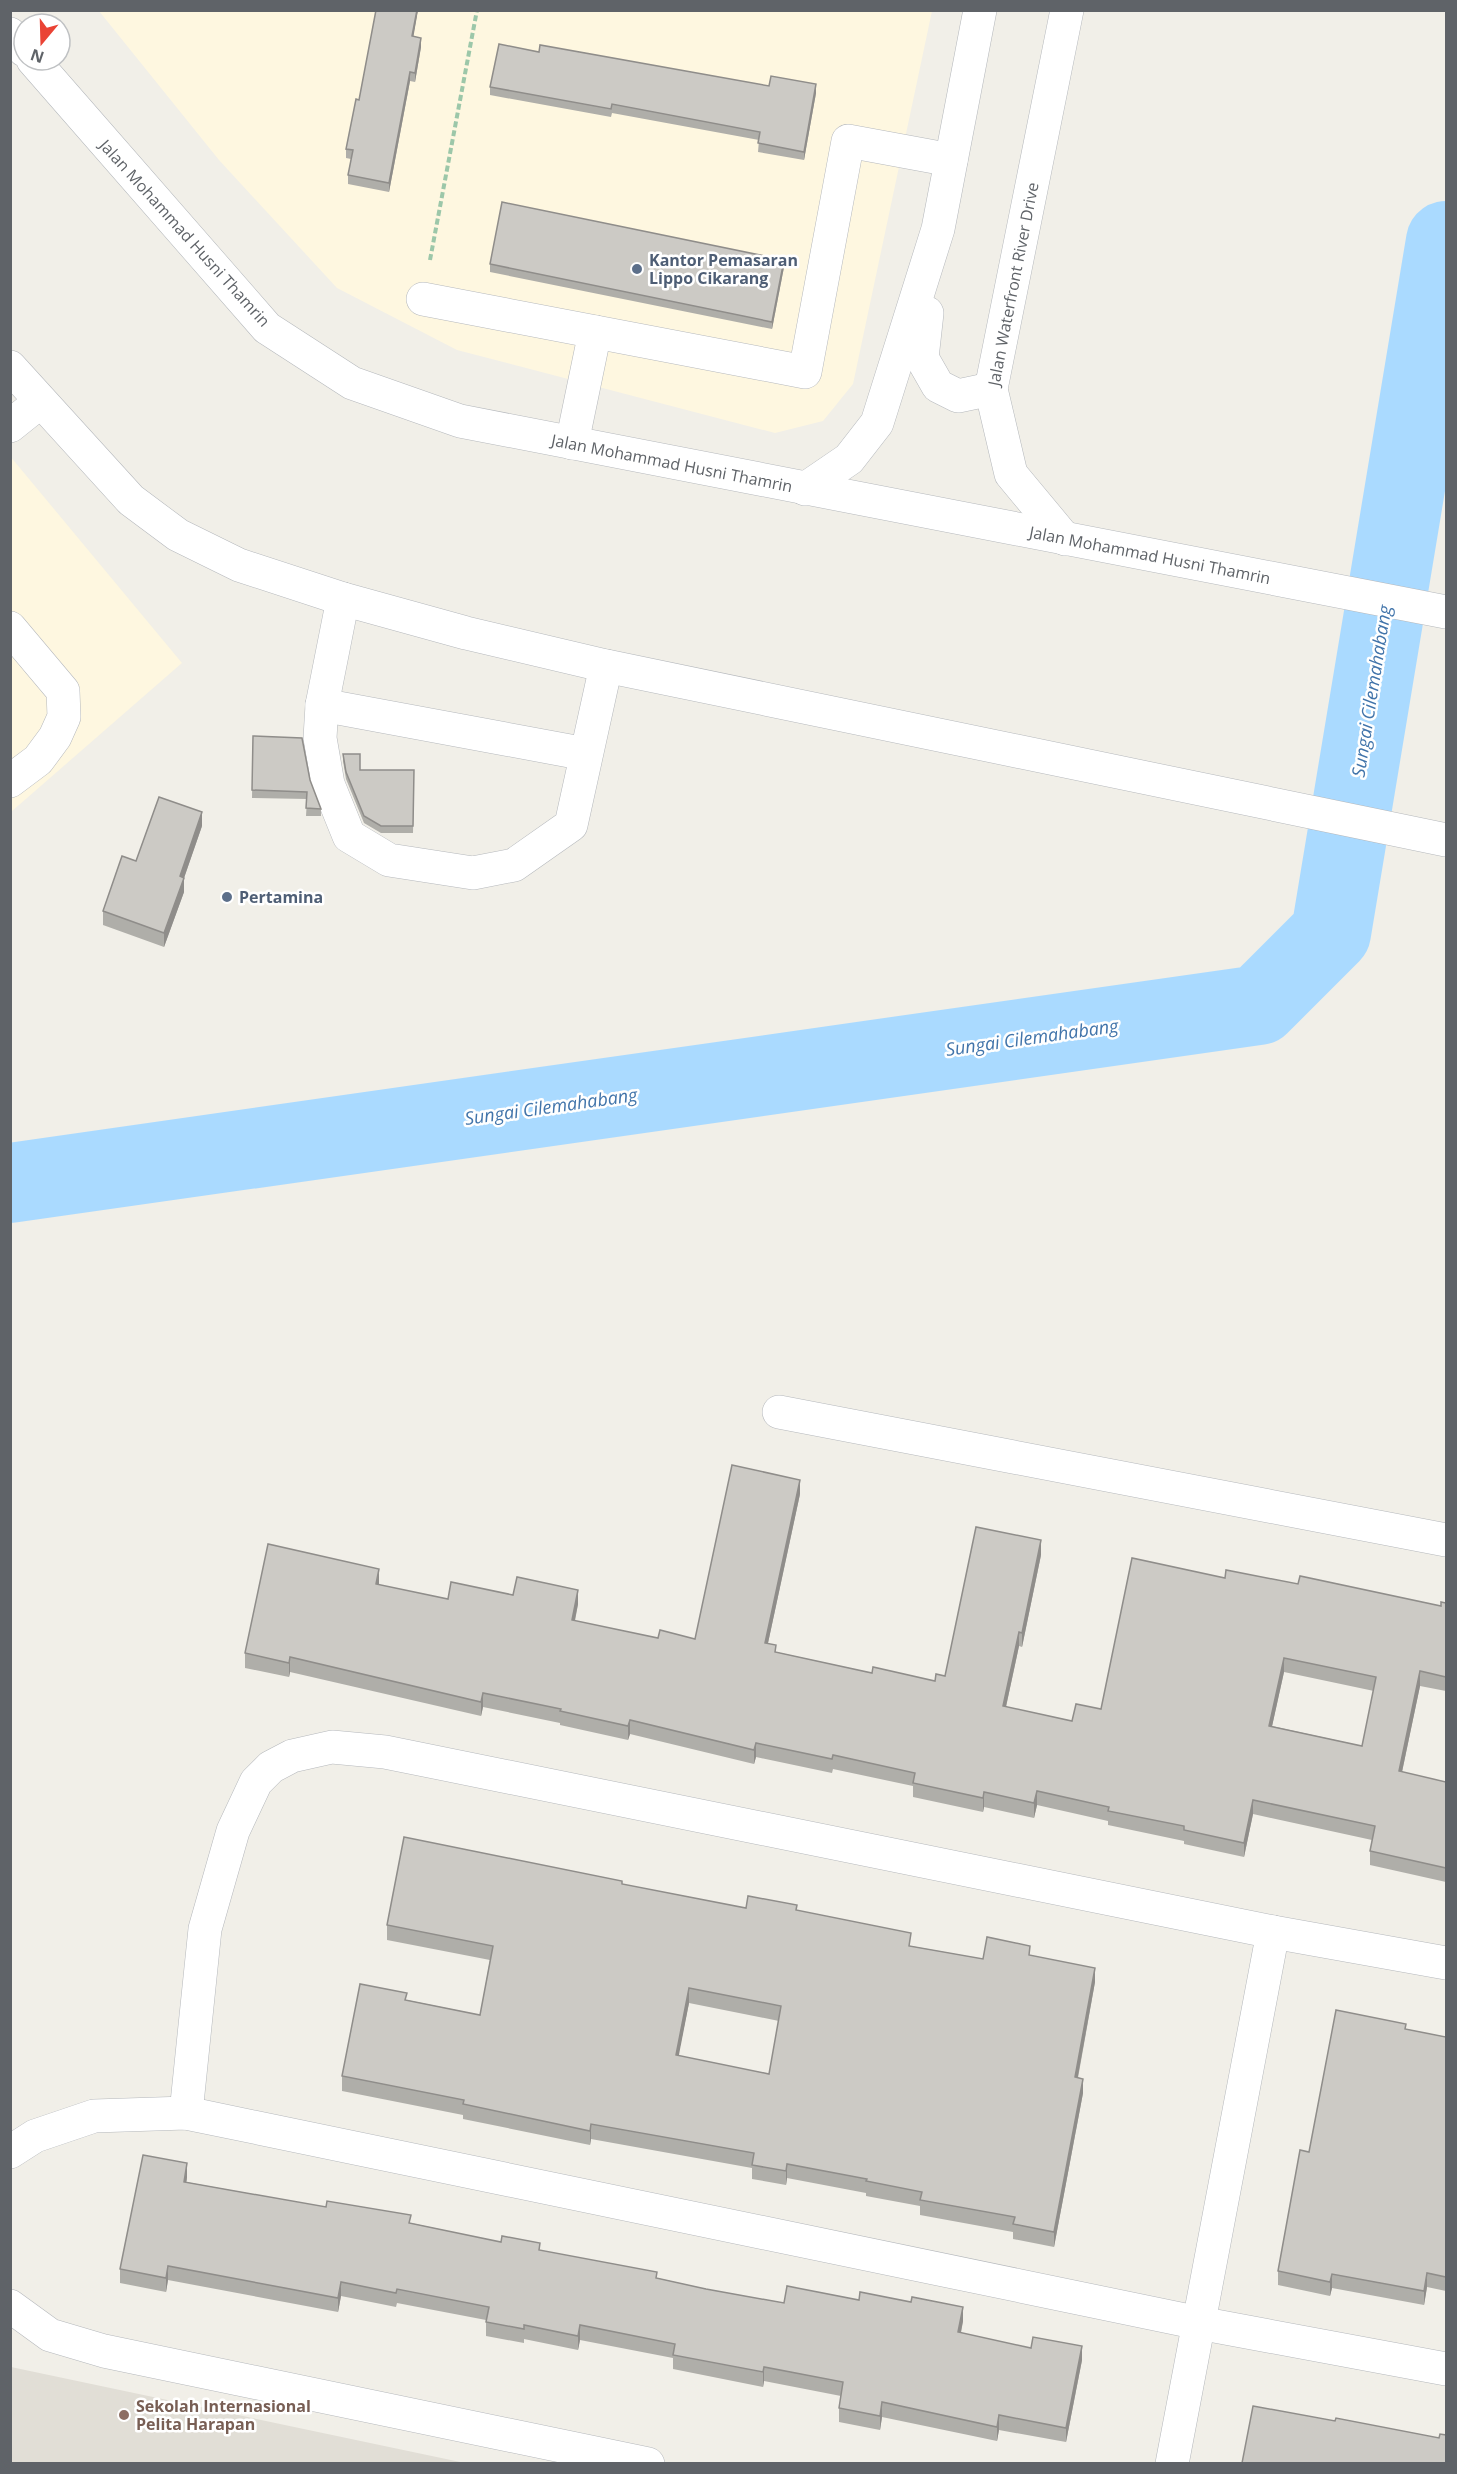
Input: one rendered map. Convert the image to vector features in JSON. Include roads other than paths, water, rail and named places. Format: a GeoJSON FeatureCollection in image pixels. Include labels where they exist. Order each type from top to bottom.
{"type":"FeatureCollection","features":[{"type":"Feature","properties":{"kind":"street"},"geometry":{"type":"LineString","coordinates":[[980,10],[938,229],[922,358],[938,386],[958,396],[991,389]]}},
{"type":"Feature","properties":{"kind":"street","name":"Jalan Waterfront River Drive"},"geometry":{"type":"LineString","coordinates":[[1065,539],[1011,474],[991,389],[1067,10]]}},
{"type":"Feature","properties":{"kind":"street","name":"Jalan Mohammad Husni Thamrin"},"geometry":{"type":"LineString","coordinates":[[44,72],[267,327],[351,383],[460,421],[1446,612]]}},
{"type":"Feature","properties":{"kind":"street"},"geometry":{"type":"LineString","coordinates":[[423,299],[805,372],[848,141],[951,160]]}},
{"type":"Feature","properties":{"kind":"street"},"geometry":{"type":"LineString","coordinates":[[805,489],[849,459],[877,423],[938,229]]}},
{"type":"Feature","properties":{"kind":"street"},"geometry":{"type":"LineString","coordinates":[[572,444],[595,332]]}},
{"type":"Feature","properties":{"kind":"street"},"geometry":{"type":"LineString","coordinates":[[10,367],[131,500],[178,535],[239,565],[343,599],[466,633],[606,666],[1434,838]]}},
{"type":"Feature","properties":{"kind":"street"},"geometry":{"type":"LineString","coordinates":[[10,426],[40,402]]}},
{"type":"Feature","properties":{"kind":"street"},"geometry":{"type":"LineString","coordinates":[[343,599],[322,705],[320,738],[328,784],[350,836],[389,860],[473,873],[514,865],[571,825],[606,666]]}},
{"type":"Feature","properties":{"kind":"street"},"geometry":{"type":"LineString","coordinates":[[10,628],[63,691],[64,717],[55,737],[38,760],[10,781]]}},
{"type":"Feature","properties":{"kind":"street"},"geometry":{"type":"LineString","coordinates":[[322,705],[586,753]]}},
{"type":"Feature","properties":{"kind":"street"},"geometry":{"type":"LineString","coordinates":[[779,1412],[1446,1540]]}},
{"type":"Feature","properties":{"kind":"street"},"geometry":{"type":"LineString","coordinates":[[186,2113],[205,1929],[233,1831],[256,1782],[271,1767],[292,1756],[332,1747],[385,1752],[1274,1932],[1446,1963]]}},
{"type":"Feature","properties":{"kind":"street"},"geometry":{"type":"LineString","coordinates":[[1172,2463],[1274,1932]]}},
{"type":"Feature","properties":{"kind":"street"},"geometry":{"type":"LineString","coordinates":[[10,2152],[35,2136],[94,2116],[186,2113],[1199,2323],[1446,2369]]}},
{"type":"Feature","properties":{"kind":"street"},"geometry":{"type":"LineString","coordinates":[[10,2306],[50,2335],[104,2351],[648,2463]]}},
{"type":"Feature","properties":{"kind":"waterway","name":"Sungai Cilemahabang"},"geometry":{"type":"LineString","coordinates":[[10,1183],[1259,1005],[1331,933],[1446,241]]}},
{"type":"Feature","properties":{"kind":"place","name":"Kantor Pemasaran Lippo Cikarang"},"geometry":{"type":"Point","coordinates":[637,269]}},
{"type":"Feature","properties":{"kind":"place","name":"Pertamina"},"geometry":{"type":"Point","coordinates":[227,897]}},
{"type":"Feature","properties":{"kind":"place","name":"Sekolah Internasional Pelita Harapan"},"geometry":{"type":"Point","coordinates":[124,2415]}}]}
